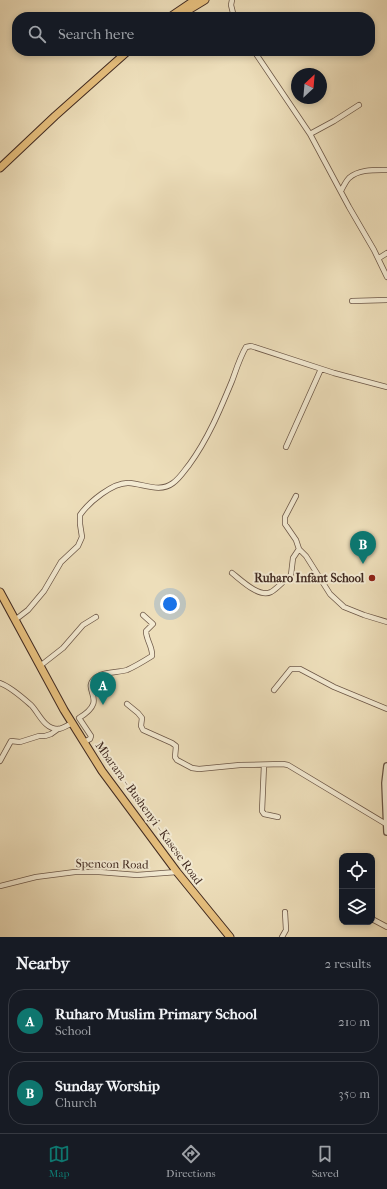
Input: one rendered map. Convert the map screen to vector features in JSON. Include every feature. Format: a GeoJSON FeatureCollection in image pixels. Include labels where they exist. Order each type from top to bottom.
{"type":"FeatureCollection","features":[{"type":"Feature","properties":{"kind":"main road"},"geometry":{"type":"LineString","coordinates":[[177,12],[195,0]]}},
{"type":"Feature","properties":{"kind":"main road"},"geometry":{"type":"LineString","coordinates":[[185,12],[205,0]]}},
{"type":"Feature","properties":{"kind":"main road"},"geometry":{"type":"LineString","coordinates":[[0,162],[117,56]]}},
{"type":"Feature","properties":{"kind":"main road"},"geometry":{"type":"LineString","coordinates":[[0,168],[55,116],[122,56]]}},
{"type":"Feature","properties":{"kind":"main road","name":"Mbarara - Bushenyi - Kasese Road"},"geometry":{"type":"LineString","coordinates":[[0,592],[72,723],[102,771],[177,872],[230,937]]}},
{"type":"Feature","properties":{"kind":"street"},"geometry":{"type":"LineString","coordinates":[[232,0],[231,5],[233,12]]}},
{"type":"Feature","properties":{"kind":"street"},"geometry":{"type":"LineString","coordinates":[[257,56],[310,134],[340,191],[379,258],[387,277]]}},
{"type":"Feature","properties":{"kind":"street"},"geometry":{"type":"LineString","coordinates":[[310,134],[359,105]]}},
{"type":"Feature","properties":{"kind":"street"},"geometry":{"type":"LineString","coordinates":[[340,191],[348,179],[354,175],[372,170],[387,170]]}},
{"type":"Feature","properties":{"kind":"street"},"geometry":{"type":"LineString","coordinates":[[379,258],[387,253]]}},
{"type":"Feature","properties":{"kind":"street"},"geometry":{"type":"LineString","coordinates":[[352,301],[387,300]]}},
{"type":"Feature","properties":{"kind":"street"},"geometry":{"type":"LineString","coordinates":[[15,620],[28,610],[44,591],[61,562],[78,546],[82,537],[80,515],[98,497],[119,484],[129,483],[149,487],[167,487],[173,484],[181,475],[203,445],[246,348],[251,346],[321,369],[387,387]]}},
{"type":"Feature","properties":{"kind":"street"},"geometry":{"type":"LineString","coordinates":[[286,447],[321,369]]}},
{"type":"Feature","properties":{"kind":"street"},"geometry":{"type":"LineString","coordinates":[[296,496],[284,517],[285,524],[296,540],[299,549],[306,556],[330,594],[337,602],[353,610],[387,622]]}},
{"type":"Feature","properties":{"kind":"street"},"geometry":{"type":"LineString","coordinates":[[232,573],[254,589],[264,594],[269,593],[291,575],[293,558],[299,549]]}},
{"type":"Feature","properties":{"kind":"street"},"geometry":{"type":"LineString","coordinates":[[84,742],[90,739],[91,736],[79,718],[93,705],[95,701],[91,685],[93,680],[100,675],[127,670],[152,656],[152,650],[146,636],[146,632],[153,624],[143,616]]}},
{"type":"Feature","properties":{"kind":"street"},"geometry":{"type":"LineString","coordinates":[[40,666],[63,648],[83,625],[96,617]]}},
{"type":"Feature","properties":{"kind":"street"},"geometry":{"type":"LineString","coordinates":[[274,690],[291,669],[295,668],[306,672],[334,687],[387,709]]}},
{"type":"Feature","properties":{"kind":"street"},"geometry":{"type":"LineString","coordinates":[[0,683],[20,695],[32,706],[43,722],[58,729]]}},
{"type":"Feature","properties":{"kind":"street"},"geometry":{"type":"LineString","coordinates":[[127,704],[142,718],[141,726],[143,730],[176,746],[175,757],[177,760],[192,768],[199,769],[240,765],[288,765],[386,824]]}},
{"type":"Feature","properties":{"kind":"street"},"geometry":{"type":"LineString","coordinates":[[0,761],[11,741],[20,742],[39,736],[45,736],[72,723]]}},
{"type":"Feature","properties":{"kind":"street"},"geometry":{"type":"LineString","coordinates":[[264,765],[262,811],[264,814],[278,817]]}},
{"type":"Feature","properties":{"kind":"street"},"geometry":{"type":"LineString","coordinates":[[387,766],[385,783],[387,832]]}},
{"type":"Feature","properties":{"kind":"street","name":"Spencon Road"},"geometry":{"type":"LineString","coordinates":[[0,886],[36,877],[74,872],[137,875],[177,872]]}},
{"type":"Feature","properties":{"kind":"street"},"geometry":{"type":"LineString","coordinates":[[282,937],[286,930],[285,912]]}},
{"type":"Feature","properties":{"kind":"street"},"geometry":{"type":"LineString","coordinates":[[375,921],[387,927]]}},
{"type":"Feature","properties":{"kind":"place","name":"Sunday Worship"},"geometry":{"type":"Point","coordinates":[363,564]}},
{"type":"Feature","properties":{"kind":"place","name":"Ruharo Infant School"},"geometry":{"type":"Point","coordinates":[372,578]}},
{"type":"Feature","properties":{"kind":"place","name":"Ruharo Muslim Primary School"},"geometry":{"type":"Point","coordinates":[103,705]}}]}
